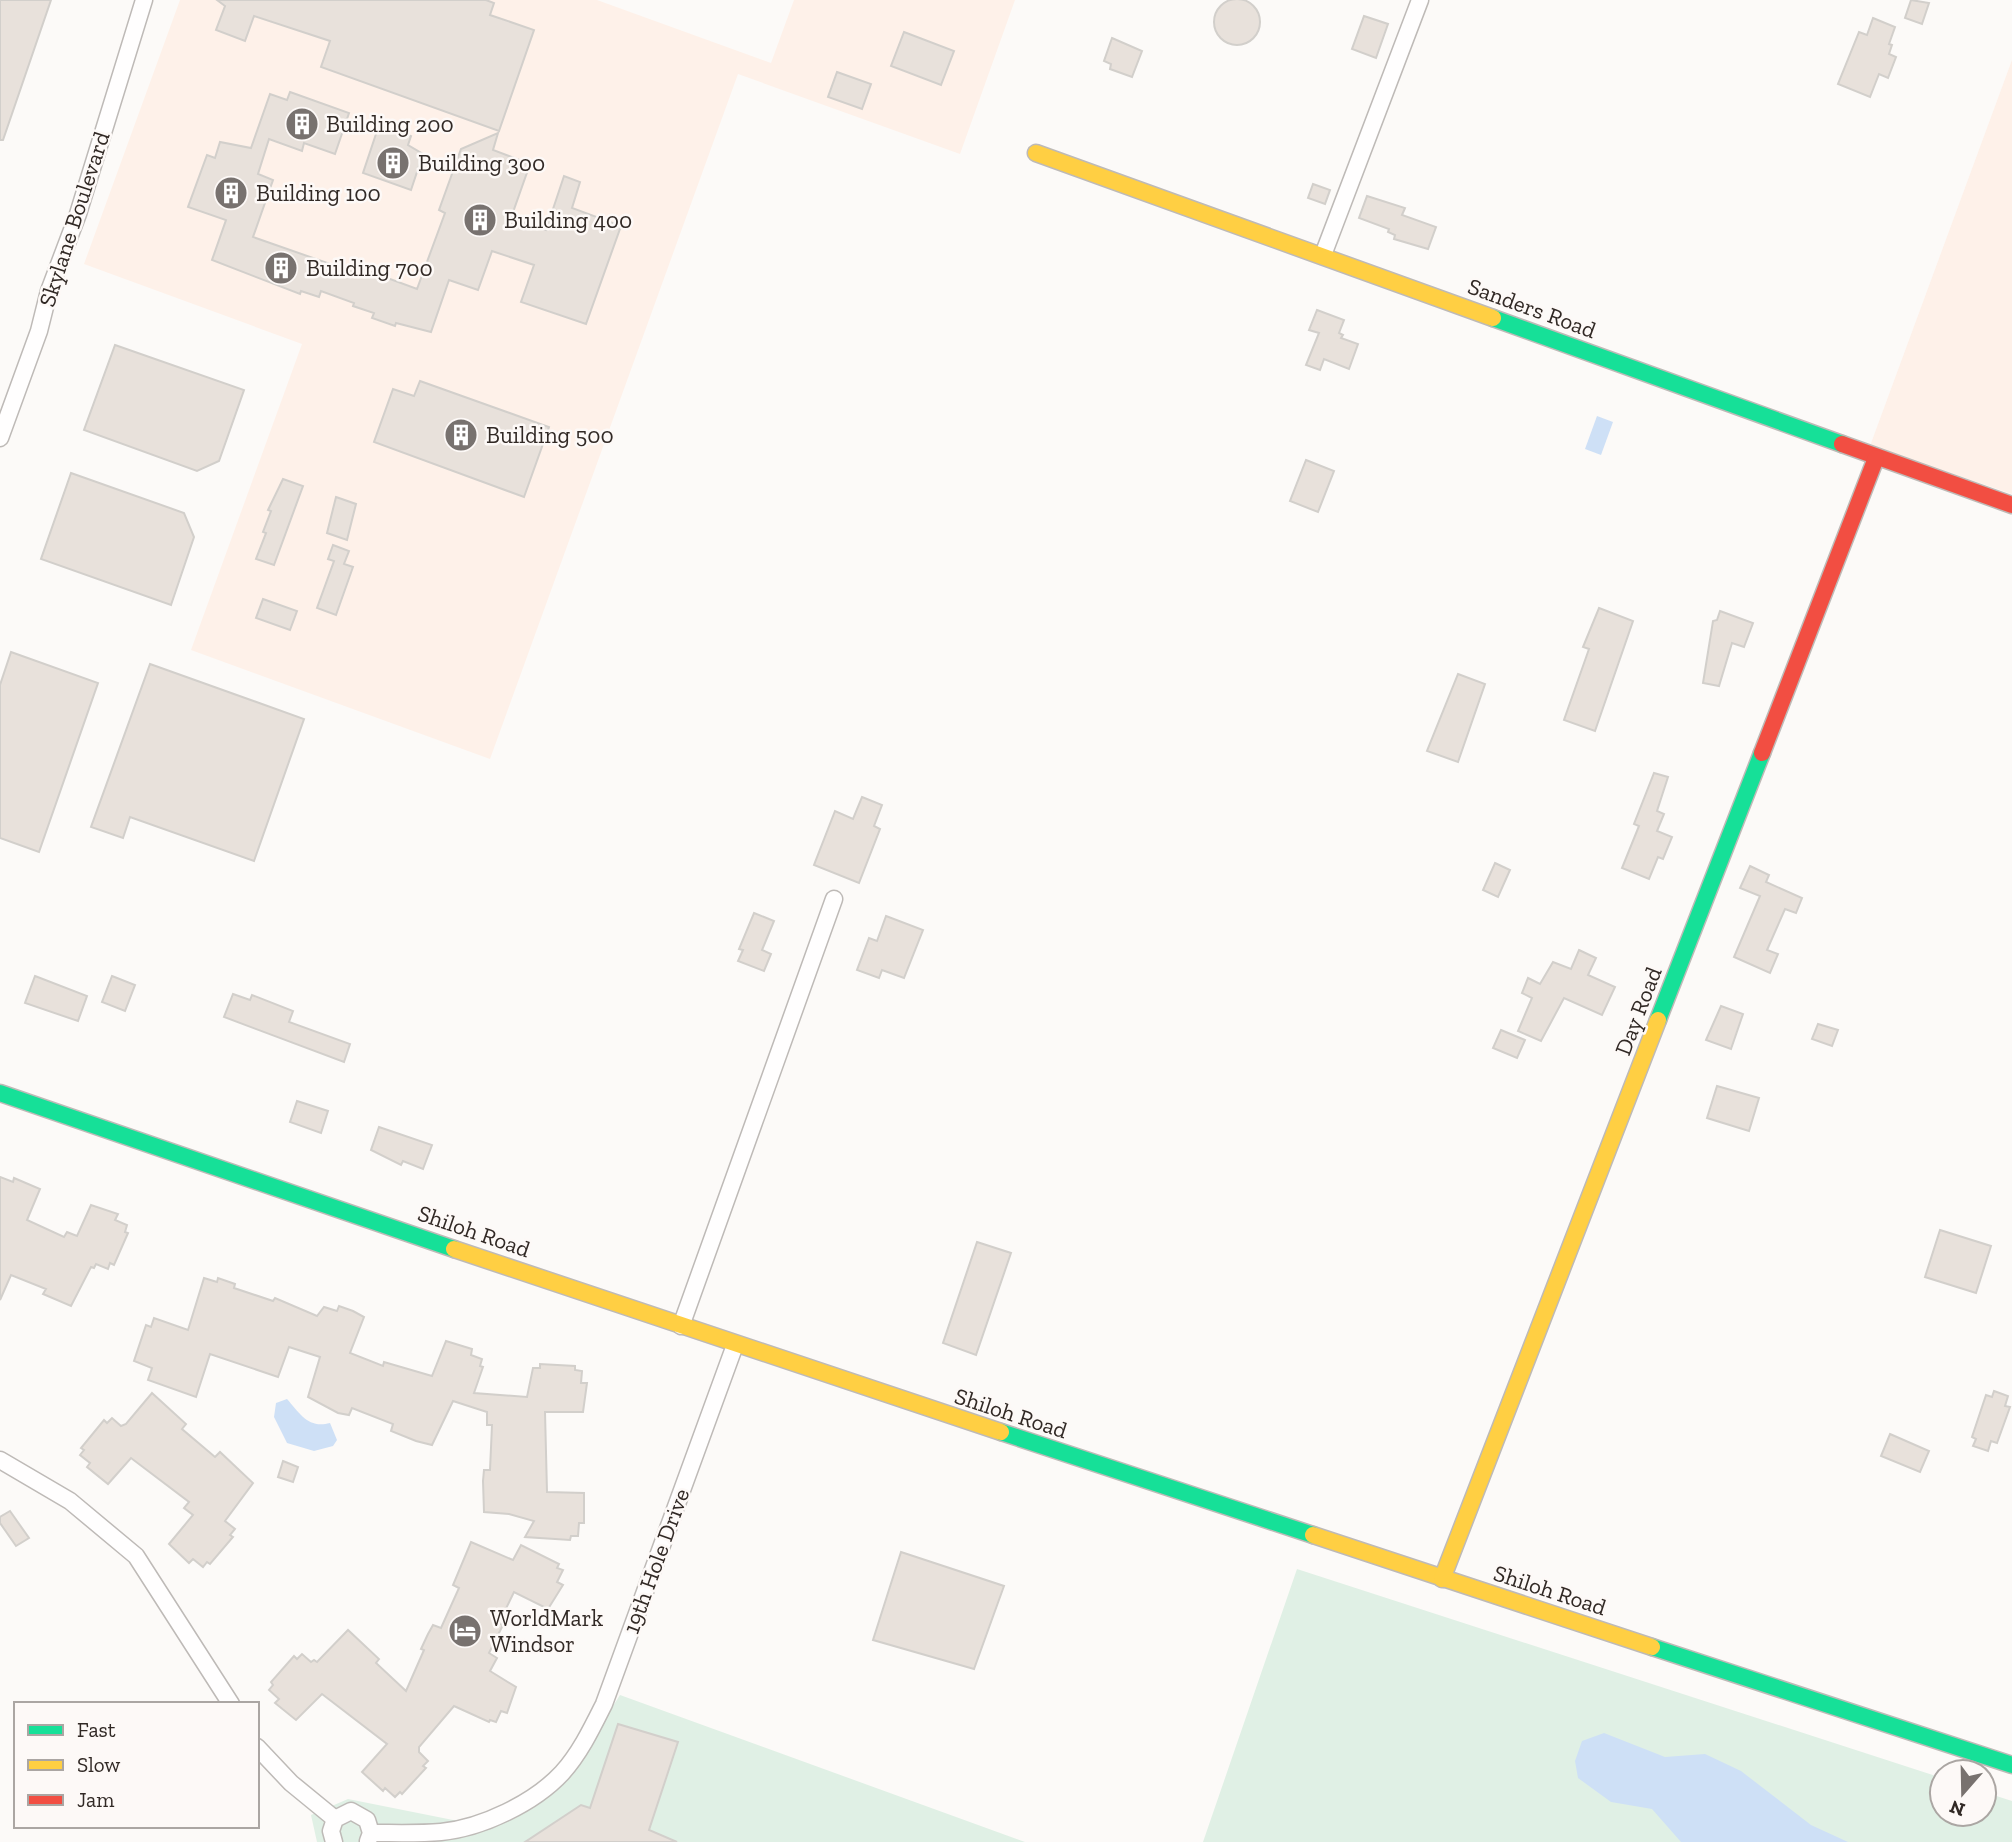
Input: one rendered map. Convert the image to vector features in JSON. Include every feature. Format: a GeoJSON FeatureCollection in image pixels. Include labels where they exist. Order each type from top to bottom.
{"type":"FeatureCollection","features":[{"type":"Feature","properties":{"kind":"street","name":"Skylane Boulevard"},"geometry":{"type":"LineString","coordinates":[[0,438],[39,331],[49,291],[79,214],[144,0]]}},
{"type":"Feature","properties":{"kind":"street"},"geometry":{"type":"LineString","coordinates":[[1323,255],[1420,0]]}},
{"type":"Feature","properties":{"kind":"street","name":"Sanders Road"},"geometry":{"type":"LineString","coordinates":[[1036,153],[2012,505]]}},
{"type":"Feature","properties":{"kind":"street","name":"Day Road"},"geometry":{"type":"LineString","coordinates":[[1442,1579],[1876,458]]}},
{"type":"Feature","properties":{"kind":"street"},"geometry":{"type":"LineString","coordinates":[[681,1326],[834,900]]}},
{"type":"Feature","properties":{"kind":"street","name":"Shiloh Road"},"geometry":{"type":"LineString","coordinates":[[0,1093],[734,1345],[2012,1765]]}},
{"type":"Feature","properties":{"kind":"street","name":"19th Hole Drive"},"geometry":{"type":"LineString","coordinates":[[335,1819],[345,1812],[358,1812],[368,1820],[369,1837],[444,1832],[479,1822],[539,1793],[562,1773],[586,1739],[604,1704],[734,1345]]}},
{"type":"Feature","properties":{"kind":"street"},"geometry":{"type":"LineString","coordinates":[[0,1460],[70,1501],[136,1556],[230,1702]]}},
{"type":"Feature","properties":{"kind":"street"},"geometry":{"type":"LineString","coordinates":[[259,1749],[290,1783],[335,1819],[331,1831],[334,1842]]}},
{"type":"Feature","properties":{"kind":"shaded area"},"geometry":{"type":"Polygon","coordinates":[[[180,0],[597,0],[771,63],[794,0],[1015,0],[960,154],[738,74],[490,759],[191,650],[302,344],[84,264],[180,0]]]}},
{"type":"Feature","properties":{"kind":"shaded area"},"geometry":{"type":"Polygon","coordinates":[[[2012,60],[2012,494],[1870,446],[2012,60]]]}},
{"type":"Feature","properties":{"kind":"green space"},"geometry":{"type":"Polygon","coordinates":[[[1297,1569],[1928,1773],[1928,1828],[1998,1828],[1998,1796],[2012,1801],[2012,1842],[1203,1842],[1297,1569]]]}},
{"type":"Feature","properties":{"kind":"green space"},"geometry":{"type":"Polygon","coordinates":[[[620,1695],[1025,1842],[317,1842],[311,1815],[348,1799],[493,1828],[567,1778],[620,1695]]]}},
{"type":"Feature","properties":{"kind":"water"},"geometry":{"type":"Polygon","coordinates":[[[1597,416],[1613,422],[1601,455],[1585,449],[1597,416]]]}},
{"type":"Feature","properties":{"kind":"water"},"geometry":{"type":"Polygon","coordinates":[[[287,1399],[311,1422],[330,1423],[337,1440],[333,1446],[314,1451],[287,1443],[274,1417],[276,1403],[287,1399]]]}},
{"type":"Feature","properties":{"kind":"water"},"geometry":{"type":"Polygon","coordinates":[[[1604,1733],[1665,1757],[1705,1754],[1741,1771],[1811,1825],[1848,1842],[1681,1842],[1652,1809],[1611,1802],[1578,1778],[1575,1761],[1582,1741],[1604,1733]]]}},
{"type":"Feature","properties":{"kind":"building"},"geometry":{"type":"Polygon","coordinates":[[[1237,-1],[1253,6],[1260,22],[1253,38],[1237,45],[1221,38],[1214,22],[1221,6],[1237,-1]]]}},
{"type":"Feature","properties":{"kind":"building"},"geometry":{"type":"Polygon","coordinates":[[[0,0],[51,0],[3,140],[0,140],[0,0]]]}},
{"type":"Feature","properties":{"kind":"building"},"geometry":{"type":"Polygon","coordinates":[[[217,0],[486,0],[494,3],[490,15],[534,30],[499,131],[321,67],[330,41],[254,16],[245,41],[216,30],[225,6],[217,0]]]}},
{"type":"Feature","properties":{"kind":"building"},"geometry":{"type":"Polygon","coordinates":[[[1911,0],[1929,3],[1922,24],[1905,18],[1911,0]]]}},
{"type":"Feature","properties":{"kind":"building"},"geometry":{"type":"Polygon","coordinates":[[[1364,16],[1388,24],[1376,58],[1352,49],[1364,16]]]}},
{"type":"Feature","properties":{"kind":"building"},"geometry":{"type":"Polygon","coordinates":[[[1873,18],[1895,27],[1889,44],[1892,45],[1889,54],[1896,57],[1888,78],[1879,74],[1870,97],[1838,84],[1859,32],[1867,35],[1873,18]]]}},
{"type":"Feature","properties":{"kind":"building"},"geometry":{"type":"Polygon","coordinates":[[[904,32],[954,51],[941,85],[891,66],[904,32]]]}},
{"type":"Feature","properties":{"kind":"building"},"geometry":{"type":"Polygon","coordinates":[[[1112,38],[1142,51],[1132,77],[1110,69],[1111,64],[1104,61],[1112,38]]]}},
{"type":"Feature","properties":{"kind":"building"},"geometry":{"type":"Polygon","coordinates":[[[837,72],[871,84],[862,109],[828,97],[837,72]]]}},
{"type":"Feature","properties":{"kind":"building"},"geometry":{"type":"Polygon","coordinates":[[[290,92],[349,113],[335,154],[304,143],[302,151],[269,139],[258,174],[273,180],[253,237],[353,272],[355,266],[417,289],[445,213],[439,210],[461,149],[498,133],[493,150],[530,164],[511,218],[546,230],[564,176],[580,182],[572,208],[621,226],[586,324],[521,302],[534,265],[492,251],[478,290],[449,280],[431,332],[396,323],[395,326],[372,318],[374,313],[353,306],[354,303],[321,291],[319,297],[301,291],[300,294],[212,260],[226,220],[188,207],[207,155],[215,158],[220,142],[251,148],[270,94],[287,100],[290,92]]]}},
{"type":"Feature","properties":{"kind":"building","name":"Building 300"},"geometry":{"type":"Polygon","coordinates":[[[379,125],[411,136],[408,145],[423,154],[411,190],[363,173],[379,125]]]}},
{"type":"Feature","properties":{"kind":"building"},"geometry":{"type":"Polygon","coordinates":[[[1313,184],[1330,190],[1325,204],[1308,198],[1313,184]]]}},
{"type":"Feature","properties":{"kind":"building"},"geometry":{"type":"Polygon","coordinates":[[[1367,196],[1405,208],[1402,215],[1436,227],[1428,249],[1394,239],[1395,235],[1388,232],[1389,229],[1359,218],[1367,196]]]}},
{"type":"Feature","properties":{"kind":"building"},"geometry":{"type":"Polygon","coordinates":[[[1317,310],[1344,320],[1339,333],[1343,335],[1341,338],[1358,344],[1349,369],[1324,359],[1320,370],[1306,365],[1319,333],[1309,330],[1317,310]]]}},
{"type":"Feature","properties":{"kind":"building"},"geometry":{"type":"Polygon","coordinates":[[[115,345],[244,390],[219,461],[197,471],[84,430],[115,345]]]}},
{"type":"Feature","properties":{"kind":"building","name":"Building 500"},"geometry":{"type":"Polygon","coordinates":[[[420,381],[549,427],[524,497],[374,442],[393,389],[414,396],[420,381]]]}},
{"type":"Feature","properties":{"kind":"building"},"geometry":{"type":"Polygon","coordinates":[[[1306,460],[1334,471],[1318,512],[1290,501],[1306,460]]]}},
{"type":"Feature","properties":{"kind":"building"},"geometry":{"type":"Polygon","coordinates":[[[71,473],[184,513],[194,537],[171,605],[41,559],[71,473]]]}},
{"type":"Feature","properties":{"kind":"building"},"geometry":{"type":"Polygon","coordinates":[[[283,479],[303,486],[274,565],[256,559],[266,533],[263,532],[271,511],[268,510],[283,479]]]}},
{"type":"Feature","properties":{"kind":"building"},"geometry":{"type":"Polygon","coordinates":[[[336,497],[356,504],[347,540],[327,533],[336,497]]]}},
{"type":"Feature","properties":{"kind":"building"},"geometry":{"type":"Polygon","coordinates":[[[333,545],[349,551],[344,564],[353,567],[336,615],[317,608],[334,561],[328,559],[333,545]]]}},
{"type":"Feature","properties":{"kind":"building"},"geometry":{"type":"Polygon","coordinates":[[[263,599],[297,611],[290,630],[256,618],[263,599]]]}},
{"type":"Feature","properties":{"kind":"building"},"geometry":{"type":"Polygon","coordinates":[[[1599,608],[1633,621],[1595,731],[1564,720],[1589,649],[1583,647],[1599,608]]]}},
{"type":"Feature","properties":{"kind":"building"},"geometry":{"type":"Polygon","coordinates":[[[1720,611],[1753,623],[1744,647],[1732,643],[1719,686],[1703,683],[1713,621],[1717,620],[1720,611]]]}},
{"type":"Feature","properties":{"kind":"building"},"geometry":{"type":"Polygon","coordinates":[[[11,652],[98,683],[39,852],[0,838],[0,685],[11,652]]]}},
{"type":"Feature","properties":{"kind":"building"},"geometry":{"type":"Polygon","coordinates":[[[150,664],[304,719],[254,861],[130,817],[123,838],[91,827],[150,664]]]}},
{"type":"Feature","properties":{"kind":"building"},"geometry":{"type":"Polygon","coordinates":[[[1458,674],[1485,684],[1458,762],[1427,751],[1458,674]]]}},
{"type":"Feature","properties":{"kind":"building"},"geometry":{"type":"Polygon","coordinates":[[[1654,773],[1668,777],[1657,811],[1664,814],[1657,831],[1672,837],[1663,859],[1658,857],[1649,879],[1622,868],[1639,826],[1634,824],[1654,773]]]}},
{"type":"Feature","properties":{"kind":"building"},"geometry":{"type":"Polygon","coordinates":[[[862,797],[882,805],[874,826],[880,829],[859,883],[814,865],[835,811],[853,819],[862,797]]]}},
{"type":"Feature","properties":{"kind":"building"},"geometry":{"type":"Polygon","coordinates":[[[1495,863],[1510,870],[1498,897],[1483,890],[1495,863]]]}},
{"type":"Feature","properties":{"kind":"building"},"geometry":{"type":"Polygon","coordinates":[[[1750,866],[1769,875],[1766,882],[1802,898],[1796,913],[1785,909],[1767,950],[1778,954],[1770,973],[1734,957],[1760,896],[1740,888],[1750,866]]]}},
{"type":"Feature","properties":{"kind":"building"},"geometry":{"type":"Polygon","coordinates":[[[754,913],[774,921],[762,950],[771,954],[764,971],[738,961],[743,950],[739,949],[754,913]]]}},
{"type":"Feature","properties":{"kind":"building"},"geometry":{"type":"Polygon","coordinates":[[[886,916],[923,930],[904,978],[882,970],[879,978],[857,970],[869,938],[877,941],[886,916]]]}},
{"type":"Feature","properties":{"kind":"building"},"geometry":{"type":"Polygon","coordinates":[[[1579,950],[1596,958],[1588,975],[1615,987],[1602,1015],[1564,998],[1541,1041],[1518,1031],[1532,998],[1522,993],[1528,978],[1540,984],[1553,962],[1571,969],[1579,950]]]}},
{"type":"Feature","properties":{"kind":"building"},"geometry":{"type":"Polygon","coordinates":[[[35,976],[87,996],[78,1021],[25,1003],[35,976]]]}},
{"type":"Feature","properties":{"kind":"building"},"geometry":{"type":"Polygon","coordinates":[[[112,976],[135,985],[125,1011],[102,1002],[112,976]]]}},
{"type":"Feature","properties":{"kind":"building"},"geometry":{"type":"Polygon","coordinates":[[[233,994],[250,1000],[252,995],[293,1011],[289,1022],[350,1044],[344,1062],[224,1017],[233,994]]]}},
{"type":"Feature","properties":{"kind":"building"},"geometry":{"type":"Polygon","coordinates":[[[1721,1006],[1743,1014],[1731,1049],[1706,1040],[1721,1006]]]}},
{"type":"Feature","properties":{"kind":"building"},"geometry":{"type":"Polygon","coordinates":[[[1818,1024],[1838,1030],[1832,1046],[1812,1039],[1818,1024]]]}},
{"type":"Feature","properties":{"kind":"building"},"geometry":{"type":"Polygon","coordinates":[[[1501,1030],[1525,1040],[1517,1058],[1493,1048],[1501,1030]]]}},
{"type":"Feature","properties":{"kind":"building"},"geometry":{"type":"Polygon","coordinates":[[[1717,1086],[1759,1098],[1749,1131],[1707,1118],[1717,1086]]]}},
{"type":"Feature","properties":{"kind":"building"},"geometry":{"type":"Polygon","coordinates":[[[297,1101],[328,1111],[321,1133],[290,1122],[297,1101]]]}},
{"type":"Feature","properties":{"kind":"building"},"geometry":{"type":"Polygon","coordinates":[[[379,1127],[432,1145],[423,1169],[403,1161],[401,1165],[371,1150],[379,1127]]]}},
{"type":"Feature","properties":{"kind":"building"},"geometry":{"type":"Polygon","coordinates":[[[0,1177],[13,1182],[14,1178],[40,1189],[27,1220],[64,1237],[67,1232],[77,1236],[91,1205],[118,1214],[115,1220],[127,1225],[125,1232],[128,1233],[114,1265],[110,1263],[108,1269],[96,1264],[94,1268],[91,1267],[71,1306],[43,1294],[46,1289],[11,1275],[0,1300],[0,1177]]]}},
{"type":"Feature","properties":{"kind":"building"},"geometry":{"type":"Polygon","coordinates":[[[1940,1230],[1991,1246],[1976,1293],[1925,1277],[1940,1230]]]}},
{"type":"Feature","properties":{"kind":"building"},"geometry":{"type":"Polygon","coordinates":[[[977,1242],[1011,1253],[976,1355],[943,1343],[977,1242]]]}},
{"type":"Feature","properties":{"kind":"building"},"geometry":{"type":"Polygon","coordinates":[[[204,1278],[217,1282],[218,1278],[235,1284],[234,1288],[273,1301],[275,1298],[317,1316],[324,1307],[337,1311],[339,1306],[353,1311],[364,1317],[350,1353],[383,1366],[384,1362],[432,1376],[446,1341],[472,1349],[471,1355],[482,1359],[480,1366],[483,1367],[474,1393],[527,1397],[533,1368],[540,1368],[540,1364],[575,1366],[575,1370],[582,1371],[581,1383],[587,1383],[583,1412],[545,1412],[547,1492],[584,1493],[584,1523],[579,1523],[578,1536],[571,1536],[570,1540],[525,1537],[534,1521],[509,1514],[484,1512],[484,1470],[490,1470],[492,1425],[487,1425],[487,1412],[453,1401],[432,1445],[416,1441],[391,1431],[393,1424],[352,1408],[349,1415],[338,1413],[308,1397],[320,1357],[289,1347],[278,1377],[210,1354],[196,1397],[148,1380],[152,1368],[134,1361],[146,1325],[151,1327],[154,1318],[188,1330],[204,1278]]]}},
{"type":"Feature","properties":{"kind":"building"},"geometry":{"type":"Polygon","coordinates":[[[1994,1391],[2008,1396],[2005,1406],[2010,1407],[1997,1443],[1991,1441],[1988,1451],[1973,1446],[1976,1439],[1972,1437],[1986,1395],[1992,1397],[1994,1391]]]}},
{"type":"Feature","properties":{"kind":"building"},"geometry":{"type":"Polygon","coordinates":[[[152,1393],[186,1424],[182,1429],[215,1457],[220,1452],[253,1483],[225,1521],[235,1529],[230,1535],[233,1537],[210,1564],[207,1562],[203,1567],[193,1559],[189,1563],[169,1544],[193,1515],[184,1508],[189,1502],[131,1458],[108,1484],[87,1467],[90,1463],[80,1455],[84,1450],[81,1448],[104,1420],[107,1423],[112,1418],[121,1426],[126,1424],[152,1393]]]}},
{"type":"Feature","properties":{"kind":"building"},"geometry":{"type":"Polygon","coordinates":[[[1890,1434],[1929,1451],[1920,1472],[1881,1456],[1890,1434]]]}},
{"type":"Feature","properties":{"kind":"building"},"geometry":{"type":"Polygon","coordinates":[[[283,1461],[298,1467],[293,1482],[278,1477],[283,1461]]]}},
{"type":"Feature","properties":{"kind":"building"},"geometry":{"type":"Polygon","coordinates":[[[10,1511],[29,1538],[16,1546],[0,1523],[0,1517],[10,1511]]]}},
{"type":"Feature","properties":{"kind":"building"},"geometry":{"type":"Polygon","coordinates":[[[471,1542],[513,1560],[521,1545],[559,1564],[557,1568],[563,1570],[557,1582],[563,1585],[548,1609],[514,1592],[499,1623],[503,1625],[489,1653],[497,1658],[490,1671],[516,1687],[507,1713],[501,1711],[496,1722],[489,1722],[454,1706],[419,1747],[419,1752],[428,1761],[423,1766],[426,1768],[402,1794],[400,1792],[395,1797],[385,1788],[383,1791],[362,1772],[387,1744],[322,1694],[296,1720],[275,1703],[279,1699],[269,1690],[273,1685],[271,1682],[294,1656],[297,1659],[302,1654],[311,1662],[317,1662],[348,1630],[379,1659],[376,1663],[406,1691],[428,1634],[433,1625],[441,1628],[459,1588],[453,1585],[471,1542]]]}},
{"type":"Feature","properties":{"kind":"building"},"geometry":{"type":"Polygon","coordinates":[[[901,1552],[1004,1586],[974,1669],[873,1640],[901,1552]]]}},
{"type":"Feature","properties":{"kind":"building"},"geometry":{"type":"Polygon","coordinates":[[[618,1724],[678,1742],[649,1830],[677,1842],[525,1842],[581,1805],[590,1808],[618,1724]]]}},
{"type":"Feature","properties":{"kind":"traffic: fast"},"geometry":{"type":"LineString","coordinates":[[1493,318],[1842,444]]}},
{"type":"Feature","properties":{"kind":"traffic: fast"},"geometry":{"type":"LineString","coordinates":[[1658,1020],[1762,753]]}},
{"type":"Feature","properties":{"kind":"traffic: fast"},"geometry":{"type":"LineString","coordinates":[[0,1093],[454,1249]]}},
{"type":"Feature","properties":{"kind":"traffic: fast"},"geometry":{"type":"LineString","coordinates":[[1001,1432],[1313,1535]]}},
{"type":"Feature","properties":{"kind":"traffic: fast"},"geometry":{"type":"LineString","coordinates":[[1652,1647],[2012,1765]]}},
{"type":"Feature","properties":{"kind":"traffic: slow"},"geometry":{"type":"LineString","coordinates":[[1036,153],[1493,318]]}},
{"type":"Feature","properties":{"kind":"traffic: slow"},"geometry":{"type":"LineString","coordinates":[[1442,1579],[1658,1020]]}},
{"type":"Feature","properties":{"kind":"traffic: slow"},"geometry":{"type":"LineString","coordinates":[[454,1249],[1001,1432]]}},
{"type":"Feature","properties":{"kind":"traffic: slow"},"geometry":{"type":"LineString","coordinates":[[1313,1535],[1652,1647]]}},
{"type":"Feature","properties":{"kind":"traffic: jam"},"geometry":{"type":"LineString","coordinates":[[1842,444],[2012,505]]}},
{"type":"Feature","properties":{"kind":"traffic: jam"},"geometry":{"type":"LineString","coordinates":[[1762,753],[1876,458]]}},
{"type":"Feature","properties":{"kind":"place","name":"Building 200"},"geometry":{"type":"Point","coordinates":[302,124]}},
{"type":"Feature","properties":{"kind":"place","name":"Building 300"},"geometry":{"type":"Point","coordinates":[393,163]}},
{"type":"Feature","properties":{"kind":"place","name":"Building 100"},"geometry":{"type":"Point","coordinates":[231,193]}},
{"type":"Feature","properties":{"kind":"place","name":"Building 400"},"geometry":{"type":"Point","coordinates":[480,220]}},
{"type":"Feature","properties":{"kind":"place","name":"Building 700"},"geometry":{"type":"Point","coordinates":[281,268]}},
{"type":"Feature","properties":{"kind":"place","name":"Building 500"},"geometry":{"type":"Point","coordinates":[461,435]}},
{"type":"Feature","properties":{"kind":"place","name":"WorldMark Windsor"},"geometry":{"type":"Point","coordinates":[465,1631]}}]}
